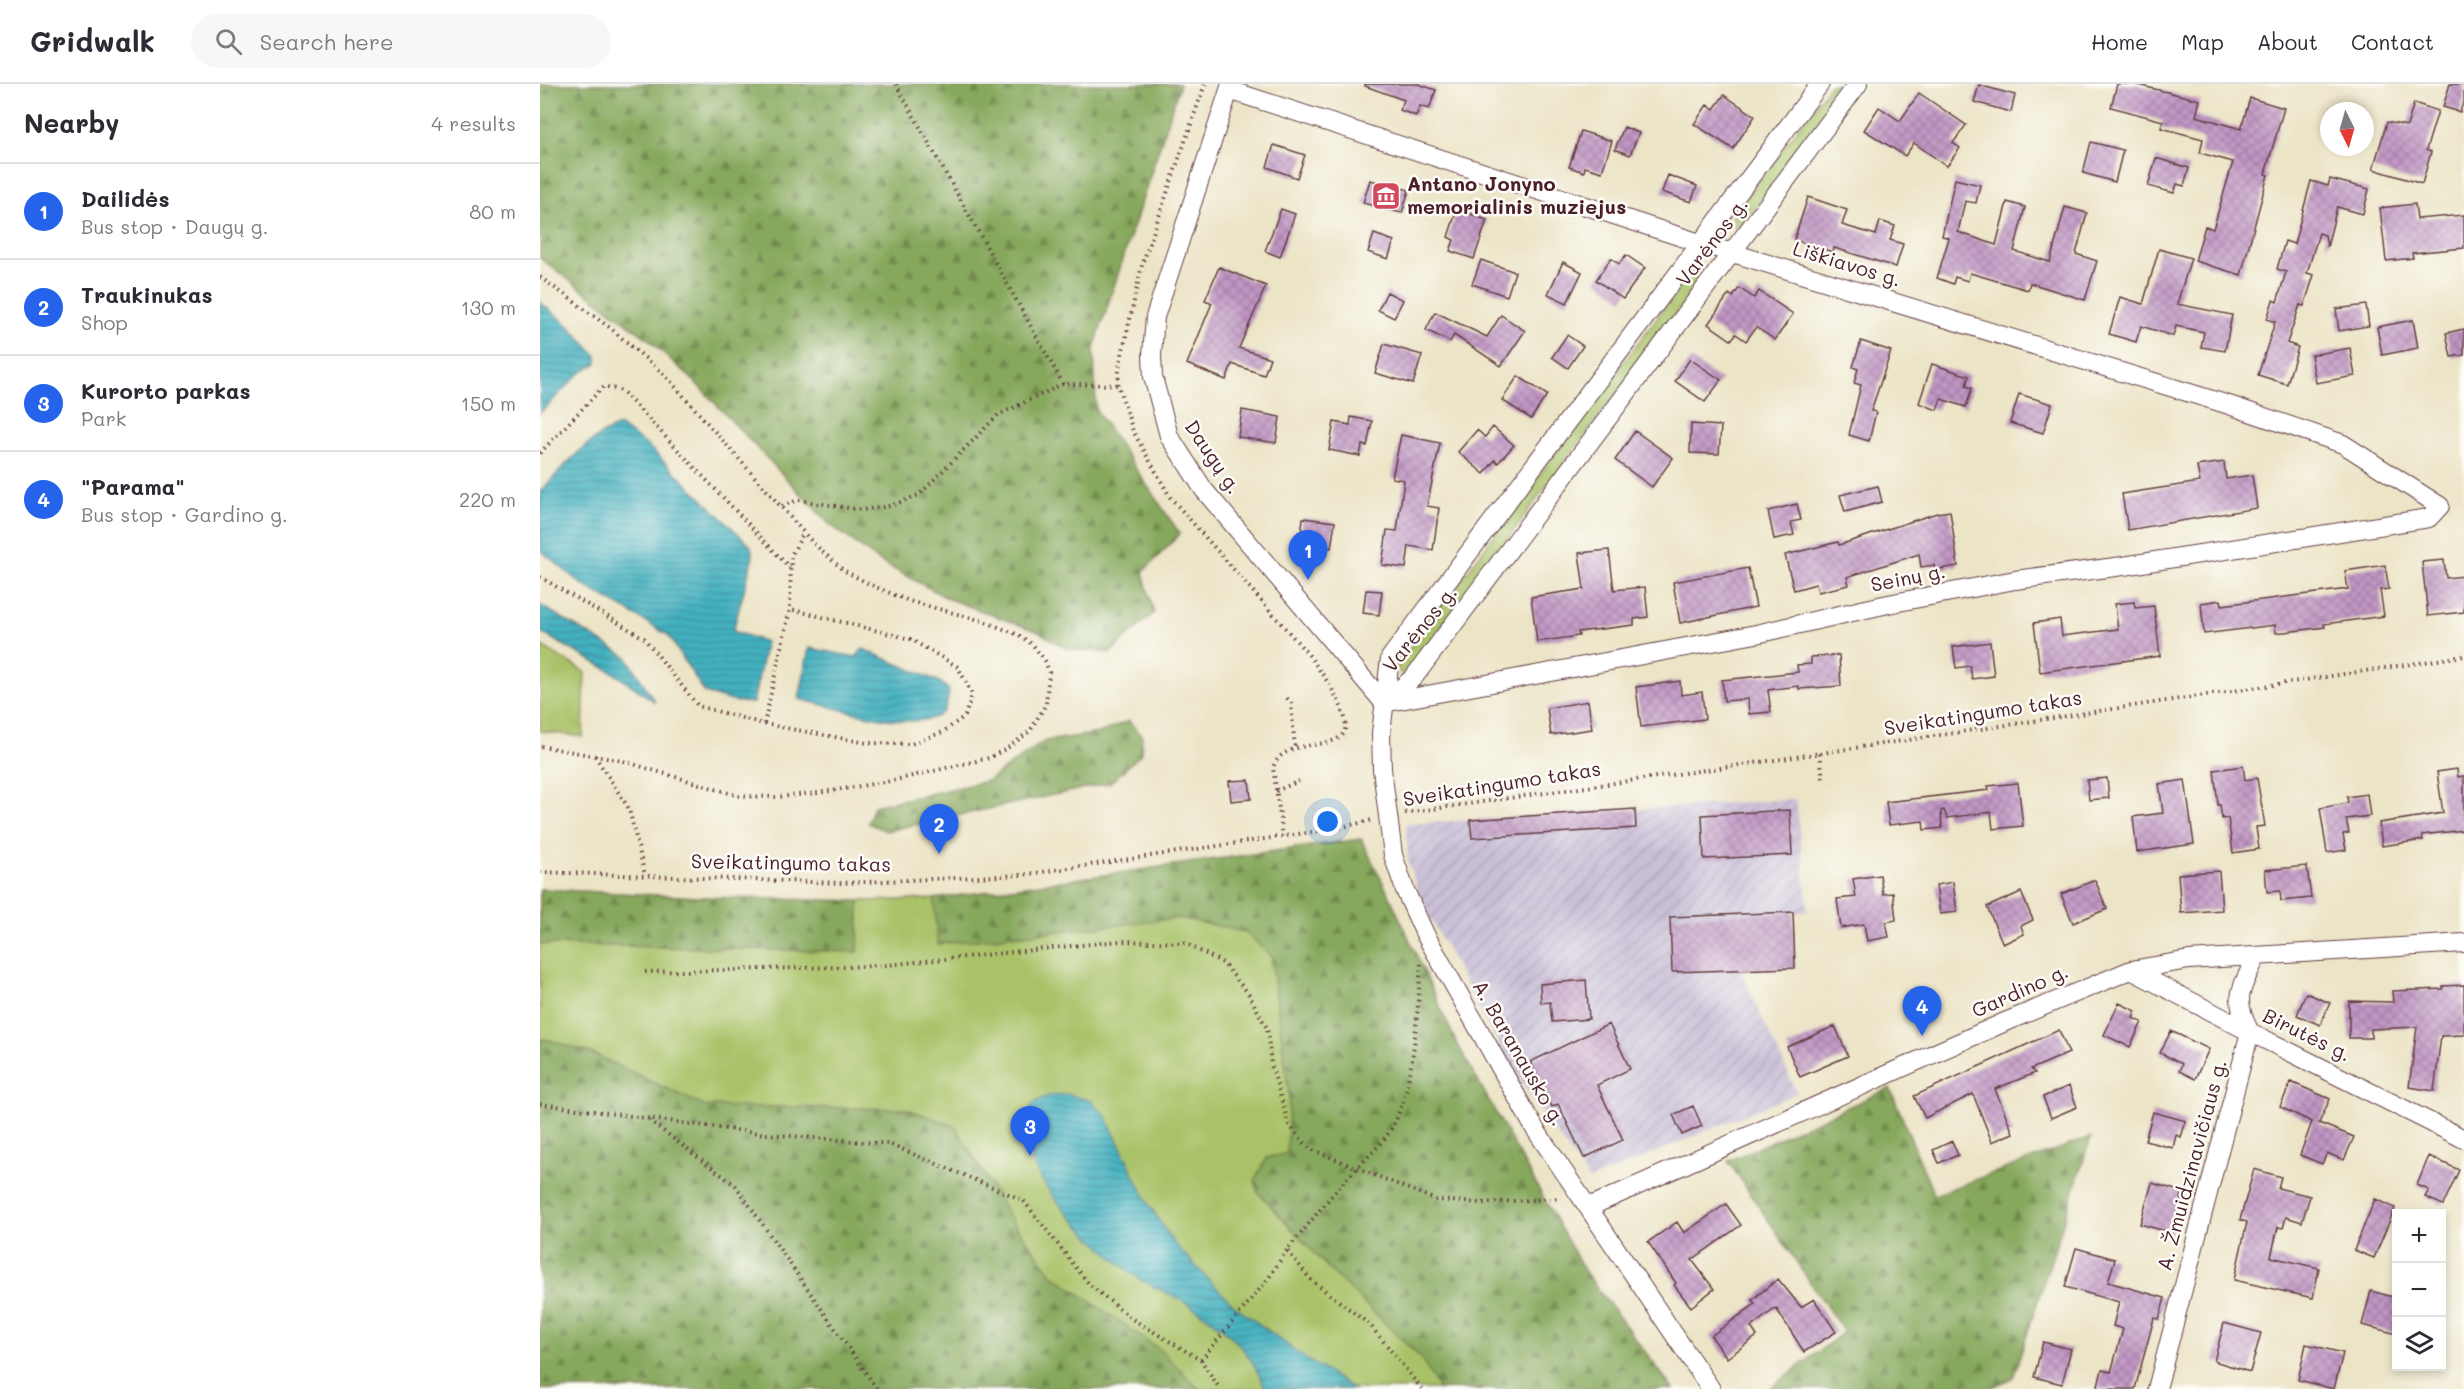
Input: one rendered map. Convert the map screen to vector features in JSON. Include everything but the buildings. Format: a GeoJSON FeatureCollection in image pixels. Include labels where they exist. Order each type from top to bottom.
{"type":"FeatureCollection","features":[{"type":"Feature","properties":{"kind":"street","name":"Varėnos g."},"geometry":{"type":"LineString","coordinates":[[1384,704],[1390,658],[1820,84]]}},
{"type":"Feature","properties":{"kind":"street","name":"Varėnos g."},"geometry":{"type":"LineString","coordinates":[[1384,704],[1414,677],[1858,84]]}},
{"type":"Feature","properties":{"kind":"street","name":"Liškiavos g."},"geometry":{"type":"LineString","coordinates":[[1230,87],[1700,243],[2218,402],[2343,444],[2440,506]]}},
{"type":"Feature","properties":{"kind":"street","name":"Daugų g."},"geometry":{"type":"LineString","coordinates":[[1230,87],[1155,317],[1152,355],[1157,396],[1169,436],[1204,490],[1384,704]]}},
{"type":"Feature","properties":{"kind":"street","name":"Seinų g."},"geometry":{"type":"LineString","coordinates":[[1384,704],[1756,634],[1888,604],[2015,580],[2123,566],[2429,518],[2440,506]]}},
{"type":"Feature","properties":{"kind":"street","name":"A. Baranausko g."},"geometry":{"type":"LineString","coordinates":[[1384,704],[1379,819],[1405,890],[1425,934],[1535,1129],[1711,1389]]}},
{"type":"Feature","properties":{"kind":"street","name":"Gardino g."},"geometry":{"type":"LineString","coordinates":[[1589,1207],[1994,1027],[2131,970],[2189,960],[2464,943]]}},
{"type":"Feature","properties":{"kind":"street"},"geometry":{"type":"LineString","coordinates":[[2250,1032],[2240,1013],[2239,993],[2257,956]]}},
{"type":"Feature","properties":{"kind":"street","name":"Birutės g."},"geometry":{"type":"LineString","coordinates":[[2131,970],[2464,1139]]}},
{"type":"Feature","properties":{"kind":"street","name":"A. Žmuidzinavičiaus g."},"geometry":{"type":"LineString","coordinates":[[2157,1389],[2250,1032]]}},
{"type":"Feature","properties":{"kind":"path"},"geometry":{"type":"LineString","coordinates":[[896,84],[1064,384]]}},
{"type":"Feature","properties":{"kind":"path"},"geometry":{"type":"LineString","coordinates":[[540,277],[609,327],[665,375],[804,532],[843,570],[909,601],[983,621],[1019,635],[1033,645],[1045,661],[1049,672],[1046,704],[1029,731],[1009,747],[989,758],[891,781],[778,797],[739,796],[623,761],[540,746]]}},
{"type":"Feature","properties":{"kind":"path"},"geometry":{"type":"LineString","coordinates":[[782,506],[798,500],[862,510],[890,506],[919,495],[998,415],[1064,384],[1118,385]]}},
{"type":"Feature","properties":{"kind":"path"},"geometry":{"type":"LineString","coordinates":[[540,453],[604,386],[622,391],[790,568]]}},
{"type":"Feature","properties":{"kind":"path"},"geometry":{"type":"LineString","coordinates":[[764,724],[790,609],[791,555],[804,532]]}},
{"type":"Feature","properties":{"kind":"path"},"geometry":{"type":"LineString","coordinates":[[540,577],[644,638],[699,706],[764,724],[867,743],[911,744],[943,732],[965,716],[972,694],[958,667],[910,639],[790,609]]}},
{"type":"Feature","properties":{"kind":"path","name":"Sveikatingumo takas"},"geometry":{"type":"LineString","coordinates":[[540,872],[840,883],[1022,875],[2464,656]]}},
{"type":"Feature","properties":{"kind":"path"},"geometry":{"type":"LineString","coordinates":[[1287,698],[1291,703],[1294,749]]}},
{"type":"Feature","properties":{"kind":"path"},"geometry":{"type":"LineString","coordinates":[[1820,753],[1823,779]]}},
{"type":"Feature","properties":{"kind":"path"},"geometry":{"type":"LineString","coordinates":[[596,756],[629,809],[645,875]]}},
{"type":"Feature","properties":{"kind":"path"},"geometry":{"type":"LineString","coordinates":[[1276,791],[1299,781]]}},
{"type":"Feature","properties":{"kind":"path"},"geometry":{"type":"LineString","coordinates":[[1374,832],[1379,819]]}},
{"type":"Feature","properties":{"kind":"path"},"geometry":{"type":"LineString","coordinates":[[645,972],[877,966],[1120,941],[1185,943],[1223,963],[1248,993],[1267,1028],[1271,1064],[1289,1125],[1310,1149],[1436,1200],[1482,1203],[1558,1200],[1577,1190]]}},
{"type":"Feature","properties":{"kind":"path"},"geometry":{"type":"LineString","coordinates":[[1201,1360],[1268,1279],[1287,1250],[1356,1169],[1374,1154],[1392,1127],[1406,1088],[1413,1054],[1421,959]]}},
{"type":"Feature","properties":{"kind":"path"},"geometry":{"type":"LineString","coordinates":[[540,1104],[766,1134],[890,1144],[1023,1200],[1089,1284],[1132,1319],[1201,1360],[1220,1389]]}},
{"type":"Feature","properties":{"kind":"path"},"geometry":{"type":"LineString","coordinates":[[648,1120],[736,1186],[877,1389]]}},
{"type":"Feature","properties":{"kind":"path"},"geometry":{"type":"LineString","coordinates":[[1287,1250],[1311,1280],[1370,1325],[1422,1389]]}},
{"type":"Feature","properties":{"kind":"shaded area"},"geometry":{"type":"Polygon","coordinates":[[[1796,799],[1808,911],[1793,913],[1740,970],[1797,1093],[1589,1180],[1509,1064],[1421,901],[1408,861],[1406,824],[1796,799]]]}},
{"type":"Feature","properties":{"kind":"green space"},"geometry":{"type":"Polygon","coordinates":[[[540,84],[1180,84],[1094,348],[1096,410],[1180,534],[1143,572],[1154,613],[1110,653],[1067,649],[1039,632],[949,599],[881,562],[829,524],[694,381],[648,339],[540,258],[540,84]]]}},
{"type":"Feature","properties":{"kind":"green space"},"geometry":{"type":"Polygon","coordinates":[[[1831,84],[1848,84],[1740,228],[1734,227],[1733,215],[1831,84]]]}},
{"type":"Feature","properties":{"kind":"green space"},"geometry":{"type":"Polygon","coordinates":[[[1700,272],[1702,279],[1406,674],[1401,674],[1397,668],[1399,663],[1690,273],[1700,272]]]}},
{"type":"Feature","properties":{"kind":"green space"},"geometry":{"type":"Polygon","coordinates":[[[540,645],[585,672],[583,737],[540,731],[540,645]]]}},
{"type":"Feature","properties":{"kind":"green space"},"geometry":{"type":"Polygon","coordinates":[[[1129,721],[1142,736],[1141,754],[1110,783],[886,831],[868,823],[874,806],[987,781],[1045,741],[1099,733],[1129,721]]]}},
{"type":"Feature","properties":{"kind":"green space"},"geometry":{"type":"Polygon","coordinates":[[[1361,839],[1455,1040],[1585,1272],[1673,1389],[540,1389],[540,889],[696,897],[859,901],[934,899],[1361,839]]]}},
{"type":"Feature","properties":{"kind":"green space"},"geometry":{"type":"Polygon","coordinates":[[[1361,839],[1455,1040],[1585,1272],[1673,1389],[1439,1389],[1421,1358],[1328,1268],[1257,1191],[1255,1179],[1267,1158],[1287,1153],[1289,1097],[1271,955],[1245,932],[1180,918],[938,944],[934,899],[1361,839]]]}},
{"type":"Feature","properties":{"kind":"green space"},"geometry":{"type":"Polygon","coordinates":[[[540,889],[696,897],[859,901],[858,952],[540,944],[540,889]]]}},
{"type":"Feature","properties":{"kind":"green space"},"geometry":{"type":"Polygon","coordinates":[[[540,1039],[591,1053],[704,1106],[907,1109],[955,1126],[1014,1224],[1053,1275],[1163,1352],[1199,1389],[540,1389],[540,1039]]]}},
{"type":"Feature","properties":{"kind":"green space"},"geometry":{"type":"Polygon","coordinates":[[[1890,1088],[1934,1195],[2091,1137],[2013,1378],[1988,1389],[1769,1389],[1844,1332],[1728,1161],[1890,1088]]]}},
{"type":"Feature","properties":{"kind":"water"},"geometry":{"type":"Polygon","coordinates":[[[540,302],[566,323],[597,356],[597,363],[579,374],[540,413],[540,302]]]}},
{"type":"Feature","properties":{"kind":"water"},"geometry":{"type":"Polygon","coordinates":[[[620,426],[647,445],[751,546],[753,557],[733,631],[766,642],[753,703],[732,701],[705,693],[668,635],[580,583],[540,550],[540,492],[587,445],[609,430],[620,426]]]}},
{"type":"Feature","properties":{"kind":"water"},"geometry":{"type":"Polygon","coordinates":[[[540,605],[627,657],[655,702],[612,672],[540,632],[540,605]]]}},
{"type":"Feature","properties":{"kind":"water"},"geometry":{"type":"Polygon","coordinates":[[[809,648],[856,657],[863,649],[940,682],[949,690],[948,700],[939,715],[927,720],[911,721],[850,712],[799,699],[809,648]]]}},
{"type":"Feature","properties":{"kind":"water"},"geometry":{"type":"Polygon","coordinates":[[[1067,1094],[1091,1101],[1105,1115],[1148,1203],[1172,1241],[1209,1280],[1234,1305],[1306,1359],[1354,1389],[1265,1389],[1251,1360],[1231,1336],[1193,1307],[1138,1278],[1078,1224],[1049,1191],[1039,1175],[1032,1160],[1027,1138],[1028,1117],[1033,1103],[1048,1096],[1067,1094]]]}},
{"type":"Feature","properties":{"kind":"place","name":"Antano Jonyno memorialinis muziejus"},"geometry":{"type":"Point","coordinates":[1386,196]}},
{"type":"Feature","properties":{"kind":"place","name":"Dailidės"},"geometry":{"type":"Point","coordinates":[1308,580]}},
{"type":"Feature","properties":{"kind":"place","name":"Traukinukas"},"geometry":{"type":"Point","coordinates":[939,854]}},
{"type":"Feature","properties":{"kind":"place","name":"\"Parama\""},"geometry":{"type":"Point","coordinates":[1922,1036]}},
{"type":"Feature","properties":{"kind":"place","name":"Kurorto parkas"},"geometry":{"type":"Point","coordinates":[1030,1156]}}]}
